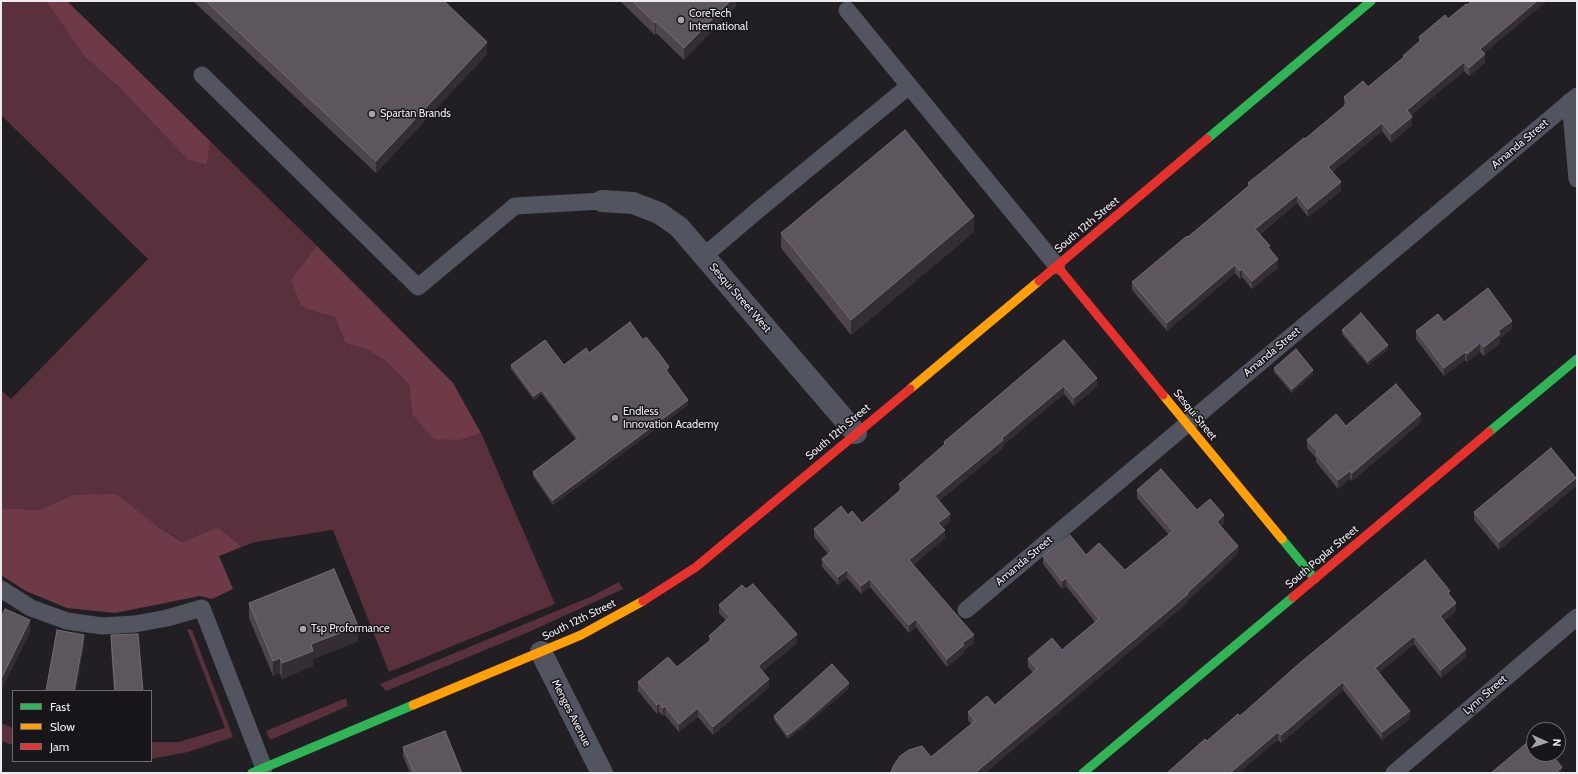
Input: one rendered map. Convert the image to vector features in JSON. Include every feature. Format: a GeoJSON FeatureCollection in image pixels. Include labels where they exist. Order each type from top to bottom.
{"type":"FeatureCollection","features":[{"type":"Feature","properties":{"kind":"street","name":"South 12th Street"},"geometry":{"type":"LineString","coordinates":[[258,771],[581,635],[640,603],[696,566],[1057,266],[1362,4]]}},
{"type":"Feature","properties":{"kind":"street","name":"Sesqui Street West"},"geometry":{"type":"LineString","coordinates":[[602,201],[633,203],[659,213],[679,227],[856,433]]}},
{"type":"Feature","properties":{"kind":"street","name":"Sesqui Street"},"geometry":{"type":"LineString","coordinates":[[1057,266],[1315,579]]}},
{"type":"Feature","properties":{"kind":"street","name":"South Poplar Street"},"geometry":{"type":"LineString","coordinates":[[1083,773],[1577,359]]}},
{"type":"Feature","properties":{"kind":"street","name":"Menges Avenue"},"geometry":{"type":"LineString","coordinates":[[541,652],[602,773]]}},
{"type":"Feature","properties":{"kind":"lane"},"geometry":{"type":"LineString","coordinates":[[847,10],[1057,266]]}},
{"type":"Feature","properties":{"kind":"lane"},"geometry":{"type":"LineString","coordinates":[[202,75],[418,287],[515,206],[602,201]]}},
{"type":"Feature","properties":{"kind":"lane"},"geometry":{"type":"LineString","coordinates":[[704,256],[909,86]]}},
{"type":"Feature","properties":{"kind":"lane"},"geometry":{"type":"LineString","coordinates":[[1574,98],[1573,120],[1577,179]]}},
{"type":"Feature","properties":{"kind":"lane","name":"Amanda Street"},"geometry":{"type":"LineString","coordinates":[[966,610],[1574,98]]}},
{"type":"Feature","properties":{"kind":"lane"},"geometry":{"type":"LineString","coordinates":[[1,589],[31,608],[67,621],[102,626],[135,624],[167,618],[202,608],[258,771]]}},
{"type":"Feature","properties":{"kind":"lane","name":"Lynn Street"},"geometry":{"type":"LineString","coordinates":[[1394,773],[1577,617]]}},
{"type":"Feature","properties":{"kind":"shaded area"},"geometry":{"type":"Polygon","coordinates":[[[1,1],[46,1],[85,57],[119,87],[188,160],[207,165],[210,141],[317,246],[291,279],[322,314],[335,317],[345,343],[368,350],[387,362],[409,385],[412,414],[461,440],[481,433],[555,604],[389,672],[333,530],[255,542],[242,547],[218,527],[184,542],[158,527],[72,495],[39,510],[1,508],[1,390],[11,399],[148,259],[1,115],[1,1]]]}},
{"type":"Feature","properties":{"kind":"shaded area"},"geometry":{"type":"Polygon","coordinates":[[[46,1],[67,1],[210,141],[207,165],[188,160],[119,87],[85,57],[46,1]]]}},
{"type":"Feature","properties":{"kind":"shaded area"},"geometry":{"type":"Polygon","coordinates":[[[317,246],[453,383],[481,433],[461,440],[434,439],[412,414],[409,385],[387,362],[368,350],[345,343],[335,317],[301,306],[291,279],[317,246]]]}},
{"type":"Feature","properties":{"kind":"shaded area"},"geometry":{"type":"Polygon","coordinates":[[[116,494],[158,527],[183,542],[218,527],[242,547],[219,556],[233,589],[212,599],[200,596],[115,613],[67,608],[26,591],[1,575],[1,508],[39,510],[72,495],[116,494]]]}},
{"type":"Feature","properties":{"kind":"shaded area"},"geometry":{"type":"Polygon","coordinates":[[[619,582],[623,589],[531,631],[386,691],[380,684],[590,597],[619,582]]]}},
{"type":"Feature","properties":{"kind":"shaded area"},"geometry":{"type":"Polygon","coordinates":[[[187,629],[192,630],[233,737],[188,752],[152,759],[152,742],[179,742],[225,728],[187,629]]]}},
{"type":"Feature","properties":{"kind":"shaded area"},"geometry":{"type":"Polygon","coordinates":[[[346,698],[348,706],[270,740],[266,731],[346,698]]]}},
{"type":"Feature","properties":{"kind":"shaded area"},"geometry":{"type":"Polygon","coordinates":[[[1,723],[12,728],[12,745],[1,741],[1,723]]]}},
{"type":"Feature","properties":{"kind":"building","name":"Spartan Brands"},"geometry":{"type":"Polygon","coordinates":[[[206,1],[444,1],[487,42],[376,161],[206,1]]]}},
{"type":"Feature","properties":{"kind":"building","name":"CoreTech International"},"geometry":{"type":"Polygon","coordinates":[[[632,1],[730,1],[684,48],[656,21],[655,23],[632,1]]]}},
{"type":"Feature","properties":{"kind":"building"},"geometry":{"type":"Polygon","coordinates":[[[1472,1],[1537,1],[1480,49],[1485,54],[1469,68],[1464,62],[1407,110],[1412,117],[1391,134],[1382,123],[1328,167],[1341,182],[1308,209],[1297,195],[1255,229],[1270,246],[1268,247],[1278,259],[1252,281],[1242,269],[1240,271],[1235,265],[1167,323],[1132,282],[1250,185],[1248,183],[1304,138],[1305,139],[1348,103],[1344,97],[1363,81],[1368,87],[1404,57],[1403,56],[1421,40],[1419,37],[1445,15],[1448,19],[1472,1]]]}},
{"type":"Feature","properties":{"kind":"building"},"geometry":{"type":"Polygon","coordinates":[[[905,130],[974,216],[851,320],[781,233],[905,130]]]}},
{"type":"Feature","properties":{"kind":"building"},"geometry":{"type":"Polygon","coordinates":[[[1488,288],[1512,321],[1498,331],[1500,334],[1484,347],[1480,343],[1467,354],[1465,352],[1444,368],[1416,331],[1438,314],[1444,322],[1488,288]]]}},
{"type":"Feature","properties":{"kind":"building"},"geometry":{"type":"Polygon","coordinates":[[[1361,313],[1388,345],[1368,361],[1342,330],[1361,313]]]}},
{"type":"Feature","properties":{"kind":"building","name":"Endless Innovation Academy"},"geometry":{"type":"Polygon","coordinates":[[[630,322],[643,340],[646,337],[658,352],[669,367],[666,370],[688,400],[553,500],[533,472],[578,438],[542,390],[534,396],[511,365],[545,340],[564,365],[586,348],[589,353],[630,322]]]}},
{"type":"Feature","properties":{"kind":"building"},"geometry":{"type":"Polygon","coordinates":[[[1064,340],[1097,378],[1074,398],[1064,386],[1002,438],[1003,440],[935,496],[950,514],[938,523],[945,530],[909,560],[974,635],[962,643],[964,645],[947,659],[916,619],[909,625],[870,579],[861,586],[847,570],[838,577],[822,559],[832,551],[814,529],[841,506],[848,515],[852,511],[862,523],[903,488],[899,484],[945,444],[944,442],[1064,340]]]}},
{"type":"Feature","properties":{"kind":"building"},"geometry":{"type":"Polygon","coordinates":[[[1296,349],[1313,370],[1292,389],[1274,368],[1296,349]]]}},
{"type":"Feature","properties":{"kind":"building"},"geometry":{"type":"Polygon","coordinates":[[[1396,384],[1421,414],[1352,473],[1350,471],[1338,480],[1316,454],[1318,452],[1307,440],[1336,414],[1346,426],[1396,384]]]}},
{"type":"Feature","properties":{"kind":"building"},"geometry":{"type":"Polygon","coordinates":[[[1551,448],[1576,478],[1499,542],[1474,512],[1551,448]]]}},
{"type":"Feature","properties":{"kind":"building"},"geometry":{"type":"Polygon","coordinates":[[[1161,469],[1197,510],[1210,499],[1224,515],[1217,522],[1238,546],[1187,593],[1188,594],[975,773],[892,773],[891,772],[894,765],[900,756],[909,750],[922,746],[931,757],[975,721],[968,712],[987,696],[995,705],[1037,669],[1028,659],[1052,638],[1062,650],[1099,619],[1066,578],[1062,581],[1043,556],[1070,535],[1086,555],[1099,543],[1125,570],[1173,531],[1137,490],[1161,469]]]}},
{"type":"Feature","properties":{"kind":"building"},"geometry":{"type":"Polygon","coordinates":[[[1425,560],[1450,591],[1448,593],[1456,603],[1440,616],[1466,649],[1441,670],[1414,636],[1375,668],[1410,711],[1382,732],[1343,682],[1281,735],[1278,732],[1230,773],[1167,773],[1205,739],[1207,741],[1238,714],[1240,716],[1301,662],[1425,560]]]}},
{"type":"Feature","properties":{"kind":"building","name":"Tsp Proformance"},"geometry":{"type":"Polygon","coordinates":[[[334,569],[358,626],[311,644],[313,651],[282,663],[280,658],[273,661],[249,603],[334,569]]]}},
{"type":"Feature","properties":{"kind":"building"},"geometry":{"type":"Polygon","coordinates":[[[753,584],[797,634],[758,666],[769,679],[713,727],[698,708],[679,724],[665,706],[663,708],[659,703],[657,705],[638,682],[668,657],[677,667],[712,639],[709,636],[730,617],[719,605],[742,585],[746,589],[753,584]]]}},
{"type":"Feature","properties":{"kind":"building"},"geometry":{"type":"Polygon","coordinates":[[[5,609],[30,620],[1,679],[1,618],[5,609]]]}},
{"type":"Feature","properties":{"kind":"building"},"geometry":{"type":"Polygon","coordinates":[[[57,630],[84,635],[74,690],[46,690],[57,630]]]}},
{"type":"Feature","properties":{"kind":"building"},"geometry":{"type":"Polygon","coordinates":[[[138,634],[143,690],[115,690],[111,635],[138,634]]]}},
{"type":"Feature","properties":{"kind":"building"},"geometry":{"type":"Polygon","coordinates":[[[832,664],[849,683],[788,735],[774,716],[832,664]]]}},
{"type":"Feature","properties":{"kind":"building"},"geometry":{"type":"Polygon","coordinates":[[[445,731],[462,773],[414,773],[403,747],[445,731]]]}},
{"type":"Feature","properties":{"kind":"building"},"geometry":{"type":"Polygon","coordinates":[[[1526,744],[1526,762],[1558,762],[1562,767],[1556,773],[1491,773],[1526,744]]]}},
{"type":"Feature","properties":{"kind":"traffic: fast"},"geometry":{"type":"LineString","coordinates":[[1207,139],[1371,1]]}},
{"type":"Feature","properties":{"kind":"traffic: fast"},"geometry":{"type":"LineString","coordinates":[[1489,432],[1577,359]]}},
{"type":"Feature","properties":{"kind":"traffic: fast"},"geometry":{"type":"LineString","coordinates":[[1282,539],[1315,579]]}},
{"type":"Feature","properties":{"kind":"traffic: fast"},"geometry":{"type":"LineString","coordinates":[[1083,773],[1293,597]]}},
{"type":"Feature","properties":{"kind":"traffic: fast"},"geometry":{"type":"LineString","coordinates":[[252,773],[413,705]]}},
{"type":"Feature","properties":{"kind":"traffic: slow"},"geometry":{"type":"LineString","coordinates":[[910,389],[1039,281]]}},
{"type":"Feature","properties":{"kind":"traffic: slow"},"geometry":{"type":"LineString","coordinates":[[1163,395],[1282,539]]}},
{"type":"Feature","properties":{"kind":"traffic: slow"},"geometry":{"type":"LineString","coordinates":[[413,705],[581,635],[643,601]]}},
{"type":"Feature","properties":{"kind":"traffic: jam"},"geometry":{"type":"LineString","coordinates":[[1039,281],[1207,139]]}},
{"type":"Feature","properties":{"kind":"traffic: jam"},"geometry":{"type":"LineString","coordinates":[[1057,266],[1163,395]]}},
{"type":"Feature","properties":{"kind":"traffic: jam"},"geometry":{"type":"LineString","coordinates":[[643,601],[696,567],[910,389]]}},
{"type":"Feature","properties":{"kind":"traffic: jam"},"geometry":{"type":"LineString","coordinates":[[1293,597],[1489,432]]}},
{"type":"Feature","properties":{"kind":"place","name":"CoreTech International"},"geometry":{"type":"Point","coordinates":[681,20]}},
{"type":"Feature","properties":{"kind":"place","name":"Spartan Brands"},"geometry":{"type":"Point","coordinates":[372,114]}},
{"type":"Feature","properties":{"kind":"place","name":"Endless Innovation Academy"},"geometry":{"type":"Point","coordinates":[615,418]}},
{"type":"Feature","properties":{"kind":"place","name":"Tsp Proformance"},"geometry":{"type":"Point","coordinates":[303,629]}}]}
